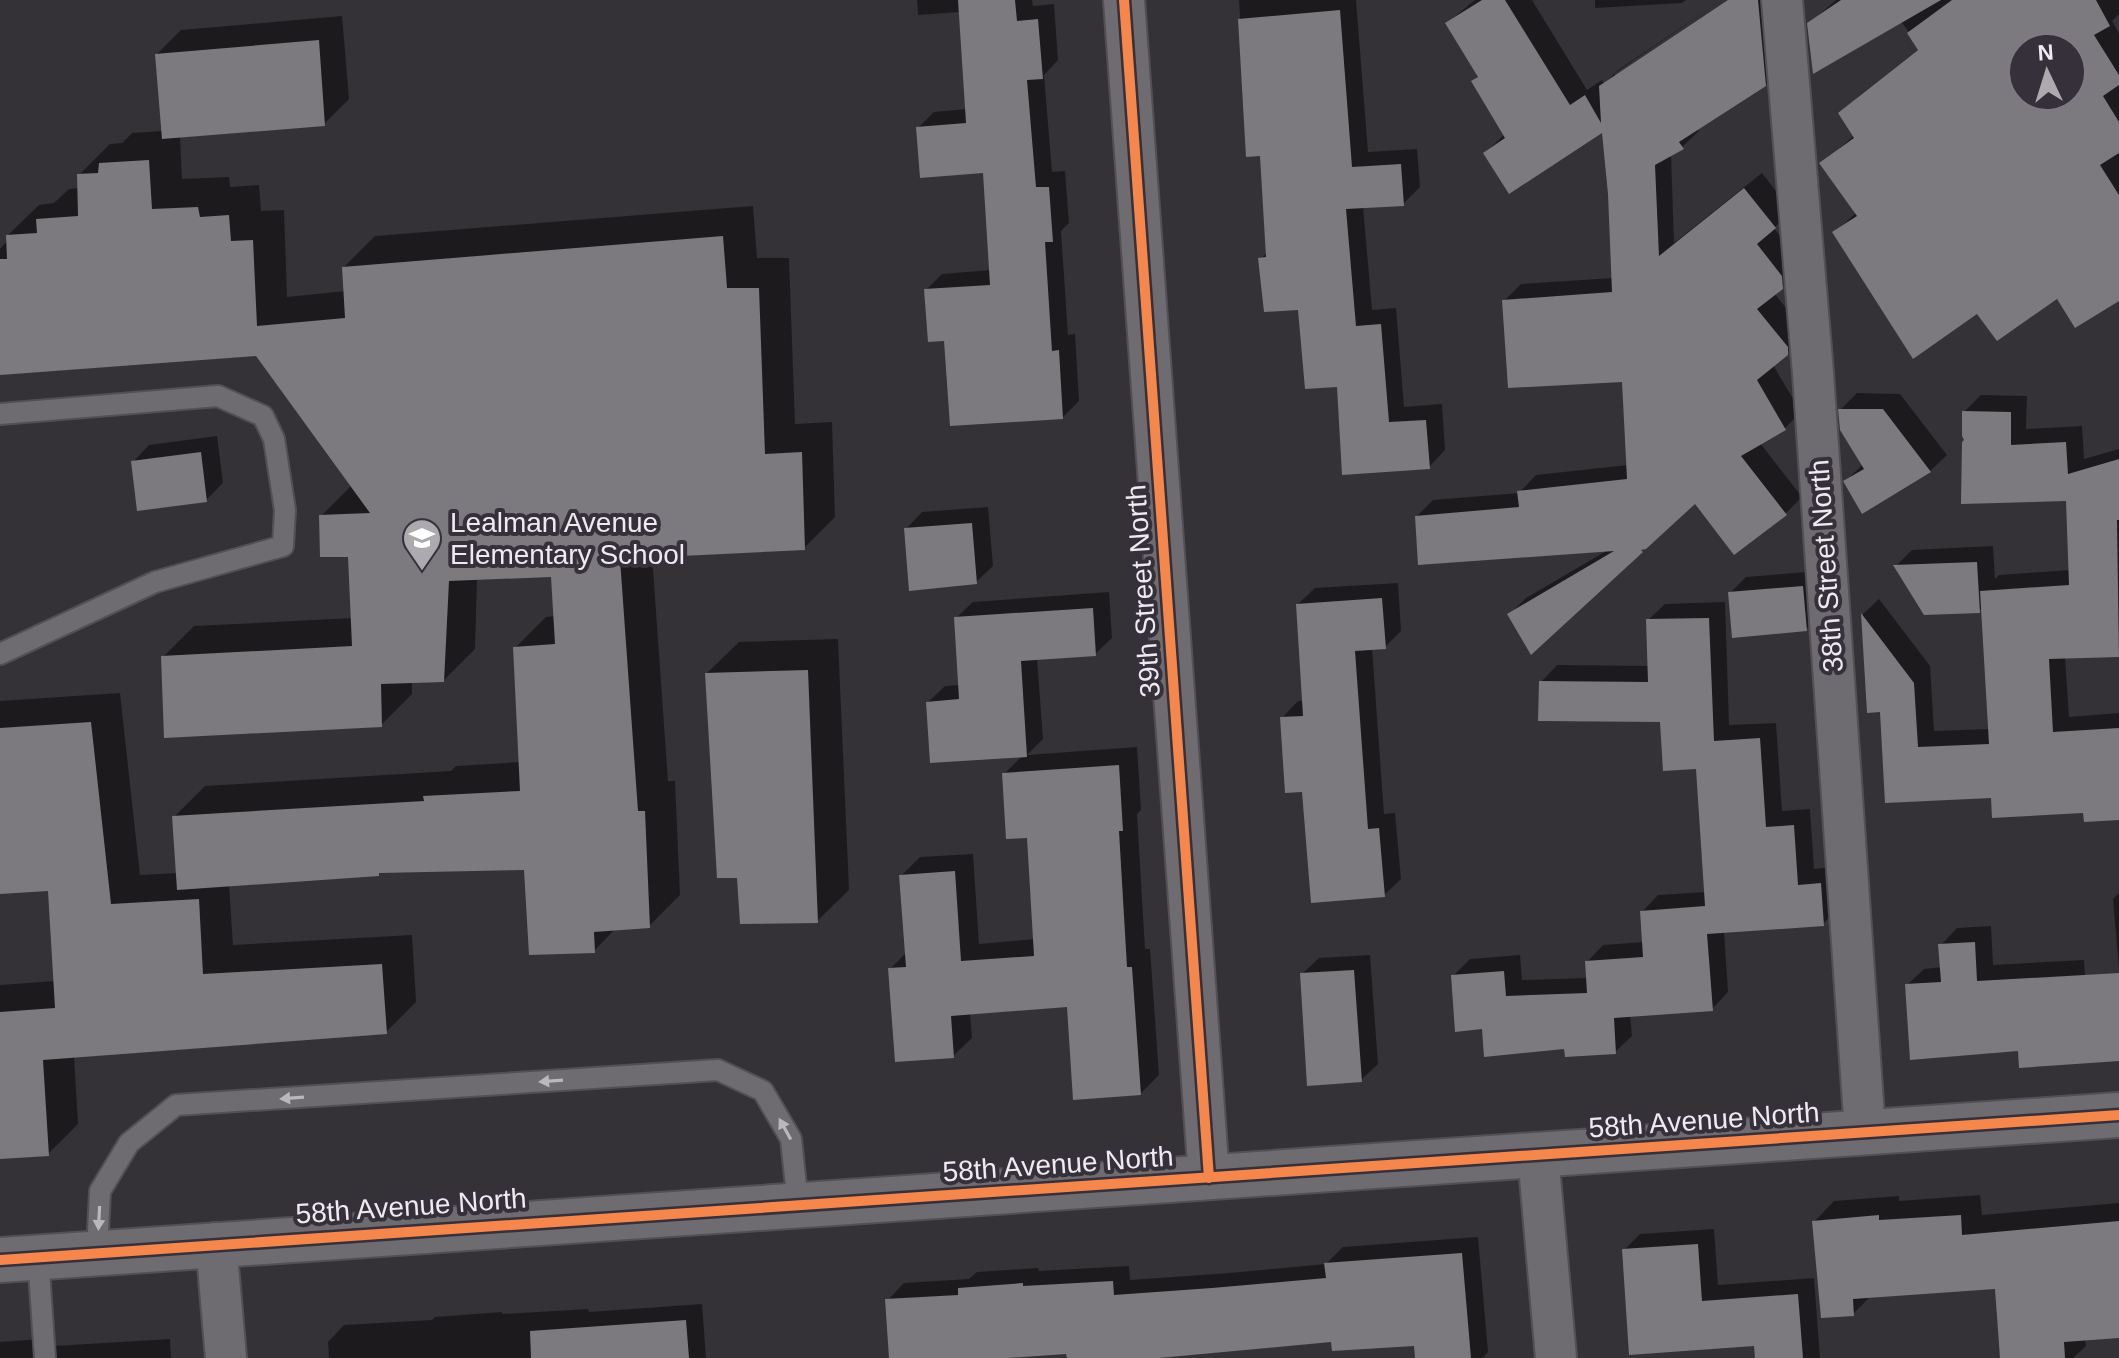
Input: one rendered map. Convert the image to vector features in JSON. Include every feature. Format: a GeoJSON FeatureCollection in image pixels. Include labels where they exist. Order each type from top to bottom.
{"type":"FeatureCollection","features":[{"type":"Feature","properties":{"kind":"street","name":"39th Street North"},"geometry":{"type":"LineString","coordinates":[[1124,0],[1209,1178]]}},
{"type":"Feature","properties":{"kind":"street","name":"38th Street North"},"geometry":{"type":"LineString","coordinates":[[1782,0],[1813,373],[1865,1132]]}},
{"type":"Feature","properties":{"kind":"street","name":"58th Avenue North"},"geometry":{"type":"LineString","coordinates":[[19,1258],[2119,1115]]}},
{"type":"Feature","properties":{"kind":"street"},"geometry":{"type":"LineString","coordinates":[[1538,1155],[1556,1358]]}},
{"type":"Feature","properties":{"kind":"street"},"geometry":{"type":"LineString","coordinates":[[216,1243],[226,1358]]}},
{"type":"Feature","properties":{"kind":"lane"},"geometry":{"type":"LineString","coordinates":[[0,414],[218,396],[263,416],[274,439],[285,510],[283,546],[155,582],[0,654]]}},
{"type":"Feature","properties":{"kind":"lane"},"geometry":{"type":"LineString","coordinates":[[97,1252],[100,1191],[129,1143],[176,1105],[718,1070],[763,1091],[791,1139],[798,1205]]}},
{"type":"Feature","properties":{"kind":"lane"},"geometry":{"type":"LineString","coordinates":[[19,1258],[45,1358]]}},
{"type":"Feature","properties":{"kind":"building"},"geometry":{"type":"Polygon","coordinates":[[[958,0],[1015,0],[1017,21],[1038,19],[1043,79],[1027,80],[1036,187],[1049,187],[1053,242],[1045,242],[1052,351],[1059,350],[1063,419],[950,426],[944,341],[928,342],[924,289],[990,285],[983,173],[920,178],[916,127],[966,123],[958,0]]]}},
{"type":"Feature","properties":{"kind":"building"},"geometry":{"type":"Polygon","coordinates":[[[1482,0],[1505,0],[1570,105],[1585,95],[1601,123],[1599,86],[1728,0],[1758,0],[1766,86],[1679,142],[1684,149],[1655,165],[1659,256],[1744,188],[1776,228],[1757,244],[1782,276],[1783,289],[1757,309],[1788,347],[1788,355],[1757,380],[1786,430],[1741,456],[1787,515],[1734,555],[1695,504],[1646,549],[1641,550],[1643,552],[1531,655],[1507,614],[1614,551],[1418,565],[1415,516],[1519,507],[1517,491],[1627,479],[1622,382],[1508,388],[1502,300],[1612,292],[1608,194],[1602,133],[1509,194],[1483,153],[1505,138],[1471,81],[1478,77],[1445,23],[1482,0]]]}},
{"type":"Feature","properties":{"kind":"building"},"geometry":{"type":"Polygon","coordinates":[[[1841,0],[1941,0],[1813,74],[1807,23],[1841,0]]]}},
{"type":"Feature","properties":{"kind":"building"},"geometry":{"type":"Polygon","coordinates":[[[1952,0],[2096,0],[2110,26],[2094,35],[2119,75],[2119,85],[2103,96],[2119,122],[2119,153],[2100,165],[2119,195],[2119,301],[2075,328],[2057,299],[1997,341],[1977,314],[1913,359],[1832,232],[1857,216],[1819,163],[1854,138],[1838,113],[1918,50],[1907,33],[1952,0]]]}},
{"type":"Feature","properties":{"kind":"building"},"geometry":{"type":"Polygon","coordinates":[[[1340,10],[1352,167],[1401,164],[1404,206],[1346,209],[1356,326],[1381,324],[1389,422],[1426,420],[1430,469],[1342,475],[1337,387],[1305,389],[1298,310],[1264,312],[1258,258],[1266,257],[1260,156],[1246,157],[1238,19],[1340,10]]]}},
{"type":"Feature","properties":{"kind":"building"},"geometry":{"type":"Polygon","coordinates":[[[319,40],[325,126],[162,139],[155,54],[319,40]]]}},
{"type":"Feature","properties":{"kind":"building"},"geometry":{"type":"Polygon","coordinates":[[[149,160],[152,209],[198,207],[200,217],[229,215],[231,241],[253,240],[257,326],[345,318],[342,267],[723,236],[727,288],[759,288],[765,454],[802,452],[805,550],[620,559],[638,811],[645,811],[650,928],[594,932],[595,953],[529,955],[524,870],[379,873],[379,876],[177,890],[172,816],[424,801],[423,796],[520,791],[513,647],[555,644],[551,577],[449,581],[444,682],[381,684],[382,727],[164,738],[161,656],[352,646],[348,557],[320,557],[319,515],[370,513],[256,356],[0,375],[0,259],[7,259],[6,235],[37,233],[36,219],[78,216],[77,174],[98,173],[99,163],[149,160]]]}},
{"type":"Feature","properties":{"kind":"building"},"geometry":{"type":"Polygon","coordinates":[[[1838,409],[1883,409],[1931,472],[1862,514],[1843,481],[1864,469],[1840,430],[1838,409]]]}},
{"type":"Feature","properties":{"kind":"building"},"geometry":{"type":"Polygon","coordinates":[[[1962,411],[2011,412],[2011,445],[2066,442],[2068,474],[2119,459],[2119,657],[2049,659],[2053,732],[2119,728],[2119,820],[2084,822],[2083,813],[1992,818],[1991,798],[1885,803],[1880,712],[1867,713],[1861,613],[1914,683],[1918,747],[1989,744],[1980,591],[2069,585],[2066,501],[1961,504],[1962,411]]]}},
{"type":"Feature","properties":{"kind":"building"},"geometry":{"type":"Polygon","coordinates":[[[201,452],[207,502],[137,511],[131,461],[201,452]]]}},
{"type":"Feature","properties":{"kind":"building"},"geometry":{"type":"Polygon","coordinates":[[[972,523],[977,584],[909,591],[904,528],[972,523]]]}},
{"type":"Feature","properties":{"kind":"building"},"geometry":{"type":"Polygon","coordinates":[[[1977,562],[1980,613],[1924,615],[1893,565],[1977,562]]]}},
{"type":"Feature","properties":{"kind":"building"},"geometry":{"type":"Polygon","coordinates":[[[1803,586],[1807,631],[1732,638],[1728,592],[1803,586]]]}},
{"type":"Feature","properties":{"kind":"building"},"geometry":{"type":"Polygon","coordinates":[[[1382,598],[1386,649],[1355,651],[1368,829],[1379,828],[1385,897],[1311,903],[1302,792],[1285,793],[1280,717],[1303,716],[1296,604],[1382,598]]]}},
{"type":"Feature","properties":{"kind":"building"},"geometry":{"type":"Polygon","coordinates":[[[1093,608],[1096,656],[1021,661],[1027,757],[930,763],[926,702],[959,699],[954,617],[1093,608]]]}},
{"type":"Feature","properties":{"kind":"building"},"geometry":{"type":"Polygon","coordinates":[[[1709,618],[1714,741],[1760,738],[1766,827],[1794,825],[1798,885],[1821,883],[1824,926],[1707,934],[1713,1011],[1614,1018],[1616,1054],[1565,1057],[1564,1049],[1484,1057],[1482,1029],[1455,1032],[1451,975],[1504,971],[1506,996],[1587,993],[1585,961],[1643,957],[1640,911],[1705,906],[1696,769],[1663,771],[1660,722],[1538,721],[1539,681],[1648,682],[1646,619],[1709,618]]]}},
{"type":"Feature","properties":{"kind":"building"},"geometry":{"type":"Polygon","coordinates":[[[808,670],[818,923],[740,924],[737,878],[717,878],[705,673],[808,670]]]}},
{"type":"Feature","properties":{"kind":"building"},"geometry":{"type":"Polygon","coordinates":[[[91,722],[111,904],[199,899],[203,974],[382,964],[387,1034],[43,1060],[49,1156],[0,1159],[0,1012],[55,1008],[48,891],[0,894],[0,728],[91,722]]]}},
{"type":"Feature","properties":{"kind":"building"},"geometry":{"type":"Polygon","coordinates":[[[1119,765],[1123,831],[1119,831],[1127,967],[1132,967],[1141,1095],[1073,1100],[1067,1007],[951,1016],[954,1058],[895,1062],[888,968],[906,967],[899,875],[955,871],[961,961],[1034,956],[1027,838],[1006,839],[1002,773],[1119,765]]]}},
{"type":"Feature","properties":{"kind":"building"},"geometry":{"type":"Polygon","coordinates":[[[1975,942],[1977,981],[2119,973],[2119,1061],[2019,1068],[2018,1051],[1910,1060],[1905,984],[1941,982],[1938,944],[1975,942]]]}},
{"type":"Feature","properties":{"kind":"building"},"geometry":{"type":"Polygon","coordinates":[[[1354,970],[1362,1082],[1307,1086],[1300,973],[1354,970]]]}},
{"type":"Feature","properties":{"kind":"building"},"geometry":{"type":"Polygon","coordinates":[[[1879,1215],[1879,1220],[1961,1215],[1962,1235],[2119,1221],[2119,1338],[2064,1342],[2065,1358],[2000,1358],[1995,1289],[1853,1299],[1854,1316],[1821,1318],[1812,1221],[1879,1215]]]}},
{"type":"Feature","properties":{"kind":"building"},"geometry":{"type":"Polygon","coordinates":[[[1698,1244],[1702,1301],[1798,1294],[1803,1358],[1755,1358],[1754,1346],[1629,1355],[1622,1249],[1698,1244]]]}},
{"type":"Feature","properties":{"kind":"building"},"geometry":{"type":"Polygon","coordinates":[[[1462,1253],[1471,1358],[1415,1358],[1414,1346],[1332,1351],[1331,1342],[1159,1358],[1067,1358],[1066,1354],[1008,1358],[889,1358],[885,1299],[958,1295],[958,1288],[1023,1283],[1023,1286],[1113,1281],[1114,1295],[1212,1288],[1326,1278],[1324,1263],[1462,1253]]]}},
{"type":"Feature","properties":{"kind":"building"},"geometry":{"type":"Polygon","coordinates":[[[686,1320],[689,1358],[531,1358],[530,1331],[686,1320]]]}},
{"type":"Feature","properties":{"kind":"cycle path"},"geometry":{"type":"LineString","coordinates":[[1124,0],[1209,1178]]}},
{"type":"Feature","properties":{"kind":"cycle path"},"geometry":{"type":"LineString","coordinates":[[0,1260],[2119,1115]]}},
{"type":"Feature","properties":{"kind":"place","name":"Lealman Avenue Elementary School"},"geometry":{"type":"Point","coordinates":[422,572]}}]}
